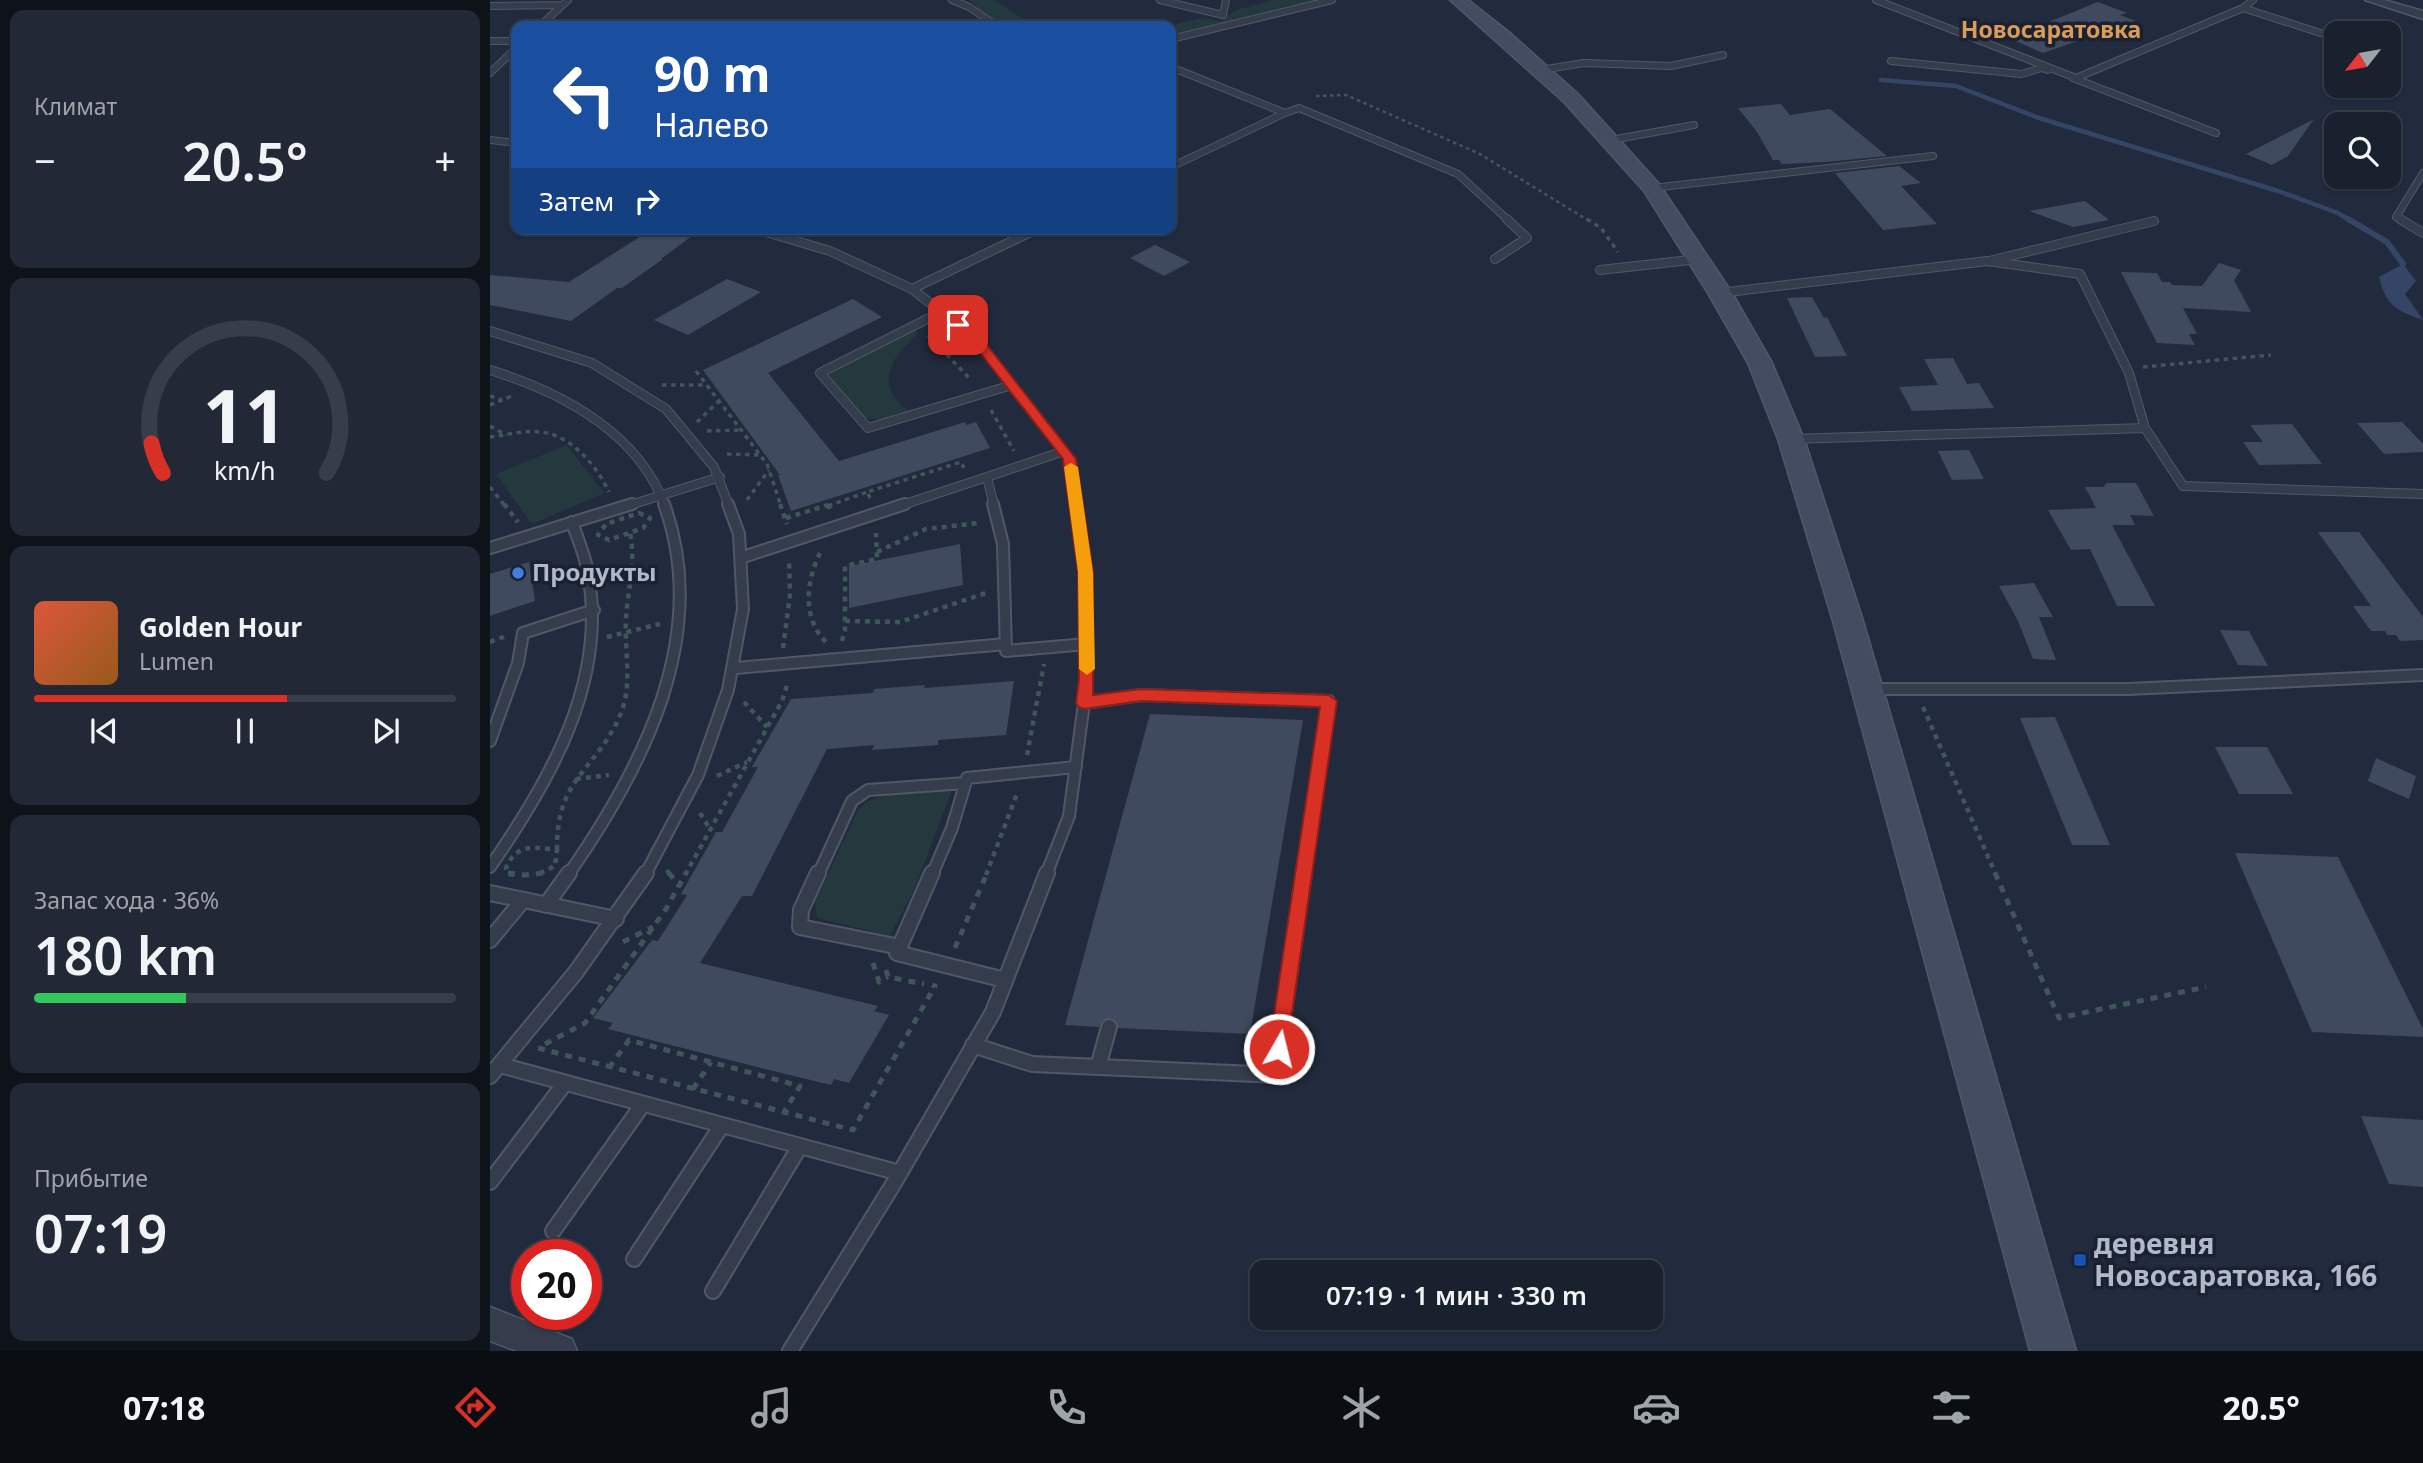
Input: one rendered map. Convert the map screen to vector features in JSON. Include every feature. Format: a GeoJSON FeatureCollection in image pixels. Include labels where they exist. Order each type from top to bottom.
{"type":"FeatureCollection","features":[{"type":"Feature","properties":{"kind":"main road"},"geometry":{"type":"LineString","coordinates":[[1458,0],[1541,70],[1611,140],[1652,188],[1720,293],[1760,363],[1791,439],[1866,690],[2053,1351]]}},
{"type":"Feature","properties":{"kind":"street"},"geometry":{"type":"LineString","coordinates":[[2382,1],[2423,15]]}},
{"type":"Feature","properties":{"kind":"street"},"geometry":{"type":"LineString","coordinates":[[490,1324],[560,1351]]}},
{"type":"Feature","properties":{"kind":"lane"},"geometry":{"type":"LineString","coordinates":[[951,0],[969,7],[990,21]]}},
{"type":"Feature","properties":{"kind":"lane"},"geometry":{"type":"LineString","coordinates":[[1160,0],[1223,15],[1226,0]]}},
{"type":"Feature","properties":{"kind":"lane"},"geometry":{"type":"LineString","coordinates":[[1176,38],[1332,0]]}},
{"type":"Feature","properties":{"kind":"lane"},"geometry":{"type":"LineString","coordinates":[[1876,0],[2216,133]]}},
{"type":"Feature","properties":{"kind":"lane"},"geometry":{"type":"LineString","coordinates":[[1891,61],[2021,74],[2042,68],[2076,78],[2243,8],[2253,0]]}},
{"type":"Feature","properties":{"kind":"lane"},"geometry":{"type":"LineString","coordinates":[[490,6],[565,3]]}},
{"type":"Feature","properties":{"kind":"lane"},"geometry":{"type":"LineString","coordinates":[[545,21],[565,3]]}},
{"type":"Feature","properties":{"kind":"lane"},"geometry":{"type":"LineString","coordinates":[[2243,8],[2324,34]]}},
{"type":"Feature","properties":{"kind":"lane"},"geometry":{"type":"LineString","coordinates":[[490,41],[511,40]]}},
{"type":"Feature","properties":{"kind":"lane"},"geometry":{"type":"LineString","coordinates":[[490,73],[511,53]]}},
{"type":"Feature","properties":{"kind":"lane"},"geometry":{"type":"LineString","coordinates":[[1541,70],[1584,63],[1671,66],[1723,55]]}},
{"type":"Feature","properties":{"kind":"lane"},"geometry":{"type":"LineString","coordinates":[[1176,69],[1285,113]]}},
{"type":"Feature","properties":{"kind":"lane"},"geometry":{"type":"LineString","coordinates":[[1176,165],[1299,108],[1458,174],[1527,238],[1495,259]]}},
{"type":"Feature","properties":{"kind":"lane"},"geometry":{"type":"LineString","coordinates":[[1611,140],[1694,125]]}},
{"type":"Feature","properties":{"kind":"lane"},"geometry":{"type":"LineString","coordinates":[[490,140],[511,142]]}},
{"type":"Feature","properties":{"kind":"lane"},"geometry":{"type":"LineString","coordinates":[[1652,188],[1933,156]]}},
{"type":"Feature","properties":{"kind":"lane"},"geometry":{"type":"LineString","coordinates":[[2423,173],[2396,217],[2423,233]]}},
{"type":"Feature","properties":{"kind":"lane"},"geometry":{"type":"LineString","coordinates":[[1720,293],[1987,261],[2154,221]]}},
{"type":"Feature","properties":{"kind":"lane"},"geometry":{"type":"LineString","coordinates":[[776,235],[830,251],[912,289],[975,338],[1070,459],[1086,572],[1087,644],[1084,703],[1069,816],[993,1012],[900,1173],[790,1351]]}},
{"type":"Feature","properties":{"kind":"lane"},"geometry":{"type":"LineString","coordinates":[[912,289],[1024,235]]}},
{"type":"Feature","properties":{"kind":"lane"},"geometry":{"type":"LineString","coordinates":[[1600,270],[1699,259]]}},
{"type":"Feature","properties":{"kind":"lane"},"geometry":{"type":"LineString","coordinates":[[1987,261],[2080,274],[2129,373],[2144,428],[2183,486],[2423,494]]}},
{"type":"Feature","properties":{"kind":"lane"},"geometry":{"type":"LineString","coordinates":[[941,312],[820,373],[868,428],[1012,385]]}},
{"type":"Feature","properties":{"kind":"lane"},"geometry":{"type":"LineString","coordinates":[[490,331],[572,354],[638,388],[689,432],[720,477],[735,516],[743,557],[745,595],[731,687],[705,761],[682,811],[616,919],[490,1076]]}},
{"type":"Feature","properties":{"kind":"lane"},"geometry":{"type":"LineString","coordinates":[[490,370],[537,386],[582,411],[630,451],[661,495],[680,579],[672,666],[659,710],[631,773],[605,820],[546,905]]}},
{"type":"Feature","properties":{"kind":"lane"},"geometry":{"type":"LineString","coordinates":[[1791,439],[2144,428]]}},
{"type":"Feature","properties":{"kind":"lane"},"geometry":{"type":"LineString","coordinates":[[743,557],[1064,452]]}},
{"type":"Feature","properties":{"kind":"lane"},"geometry":{"type":"LineString","coordinates":[[490,548],[720,477]]}},
{"type":"Feature","properties":{"kind":"lane"},"geometry":{"type":"LineString","coordinates":[[987,477],[1003,544],[1006,651],[1087,644]]}},
{"type":"Feature","properties":{"kind":"lane"},"geometry":{"type":"LineString","coordinates":[[490,867],[544,782],[577,707],[592,640],[594,610],[589,567],[572,522]]}},
{"type":"Feature","properties":{"kind":"lane"},"geometry":{"type":"LineString","coordinates":[[490,741],[518,663],[523,633],[594,610]]}},
{"type":"Feature","properties":{"kind":"lane"},"geometry":{"type":"LineString","coordinates":[[736,668],[837,654],[1006,644]]}},
{"type":"Feature","properties":{"kind":"lane"},"geometry":{"type":"LineString","coordinates":[[1866,690],[2128,689],[2423,675]]}},
{"type":"Feature","properties":{"kind":"lane"},"geometry":{"type":"LineString","coordinates":[[973,1045],[1032,1064],[1275,1075],[1329,701],[1141,695],[1084,703]]}},
{"type":"Feature","properties":{"kind":"lane"},"geometry":{"type":"LineString","coordinates":[[899,950],[952,828],[967,778],[1076,767]]}},
{"type":"Feature","properties":{"kind":"lane"},"geometry":{"type":"LineString","coordinates":[[965,783],[869,790],[852,801],[801,910],[800,927],[899,950],[1005,980]]}},
{"type":"Feature","properties":{"kind":"lane"},"geometry":{"type":"LineString","coordinates":[[490,893],[616,919]]}},
{"type":"Feature","properties":{"kind":"lane"},"geometry":{"type":"LineString","coordinates":[[490,940],[523,900]]}},
{"type":"Feature","properties":{"kind":"lane"},"geometry":{"type":"LineString","coordinates":[[1098,1067],[1109,1027]]}},
{"type":"Feature","properties":{"kind":"lane"},"geometry":{"type":"LineString","coordinates":[[500,1065],[900,1173]]}},
{"type":"Feature","properties":{"kind":"lane"},"geometry":{"type":"LineString","coordinates":[[490,1182],[565,1083]]}},
{"type":"Feature","properties":{"kind":"lane"},"geometry":{"type":"LineString","coordinates":[[553,1231],[643,1104]]}},
{"type":"Feature","properties":{"kind":"lane"},"geometry":{"type":"LineString","coordinates":[[634,1259],[722,1125]]}},
{"type":"Feature","properties":{"kind":"lane"},"geometry":{"type":"LineString","coordinates":[[713,1292],[800,1146]]}},
{"type":"Feature","properties":{"kind":"path"},"geometry":{"type":"LineString","coordinates":[[2129,373],[2144,366],[2271,355]]}},
{"type":"Feature","properties":{"kind":"path"},"geometry":{"type":"LineString","coordinates":[[696,371],[761,455],[769,470],[791,535],[788,542],[790,595],[780,664]]}},
{"type":"Feature","properties":{"kind":"path"},"geometry":{"type":"LineString","coordinates":[[638,388],[676,384],[706,385]]}},
{"type":"Feature","properties":{"kind":"path"},"geometry":{"type":"LineString","coordinates":[[490,396],[503,400]]}},
{"type":"Feature","properties":{"kind":"path"},"geometry":{"type":"LineString","coordinates":[[689,432],[719,401]]}},
{"type":"Feature","properties":{"kind":"path"},"geometry":{"type":"LineString","coordinates":[[490,426],[506,435]]}},
{"type":"Feature","properties":{"kind":"path"},"geometry":{"type":"LineString","coordinates":[[689,432],[741,430]]}},
{"type":"Feature","properties":{"kind":"path"},"geometry":{"type":"LineString","coordinates":[[490,438],[542,432],[558,434],[591,464],[609,489],[613,510]]}},
{"type":"Feature","properties":{"kind":"path"},"geometry":{"type":"LineString","coordinates":[[706,454],[761,455]]}},
{"type":"Feature","properties":{"kind":"path"},"geometry":{"type":"LineString","coordinates":[[735,516],[769,470]]}},
{"type":"Feature","properties":{"kind":"path"},"geometry":{"type":"LineString","coordinates":[[970,483],[983,536]]}},
{"type":"Feature","properties":{"kind":"path"},"geometry":{"type":"LineString","coordinates":[[490,487],[516,517],[524,537]]}},
{"type":"Feature","properties":{"kind":"path"},"geometry":{"type":"LineString","coordinates":[[786,518],[828,505]]}},
{"type":"Feature","properties":{"kind":"path"},"geometry":{"type":"LineString","coordinates":[[827,549],[818,555],[810,576],[810,604],[813,625],[837,654],[845,631],[845,566],[877,555],[926,529],[980,523]]}},
{"type":"Feature","properties":{"kind":"path"},"geometry":{"type":"LineString","coordinates":[[557,850],[528,846],[509,859],[506,868],[509,874],[535,877],[555,865],[559,857],[555,827],[561,803],[575,779],[602,747],[620,715],[629,685],[627,607],[635,555],[630,533]]}},
{"type":"Feature","properties":{"kind":"path"},"geometry":{"type":"LineString","coordinates":[[866,536],[876,534]]}},
{"type":"Feature","properties":{"kind":"path"},"geometry":{"type":"LineString","coordinates":[[987,582],[987,646]]}},
{"type":"Feature","properties":{"kind":"path"},"geometry":{"type":"LineString","coordinates":[[845,621],[900,622],[987,593]]}},
{"type":"Feature","properties":{"kind":"path"},"geometry":{"type":"LineString","coordinates":[[592,640],[678,620]]}},
{"type":"Feature","properties":{"kind":"path"},"geometry":{"type":"LineString","coordinates":[[490,642],[500,638]]}},
{"type":"Feature","properties":{"kind":"path"},"geometry":{"type":"LineString","coordinates":[[731,687],[768,727]]}},
{"type":"Feature","properties":{"kind":"path"},"geometry":{"type":"LineString","coordinates":[[1915,688],[2059,1018],[2206,987]]}},
{"type":"Feature","properties":{"kind":"path"},"geometry":{"type":"LineString","coordinates":[[544,782],[631,773]]}},
{"type":"Feature","properties":{"kind":"path"},"geometry":{"type":"LineString","coordinates":[[522,1039],[544,1051],[853,1130],[935,986],[888,977],[878,982],[871,956],[882,959],[899,950]]}},
{"type":"Feature","properties":{"kind":"path"},"geometry":{"type":"LineString","coordinates":[[882,959],[888,977]]}},
{"type":"Feature","properties":{"kind":"path"},"geometry":{"type":"LineString","coordinates":[[609,1068],[629,1040],[800,1086],[784,1112]]}},
{"type":"Feature","properties":{"kind":"path"},"geometry":{"type":"LineString","coordinates":[[693,1089],[711,1062]]}},
{"type":"Feature","properties":{"kind":"green space"},"geometry":{"type":"Polygon","coordinates":[[[969,0],[994,0],[1026,21],[995,21],[969,0]]]}},
{"type":"Feature","properties":{"kind":"green space"},"geometry":{"type":"Polygon","coordinates":[[[1273,0],[1317,0],[1176,34],[1176,24],[1201,18],[1221,21],[1236,10],[1273,0]]]}},
{"type":"Feature","properties":{"kind":"green space"},"geometry":{"type":"Polygon","coordinates":[[[913,329],[918,334],[894,361],[889,381],[891,392],[909,411],[881,420],[864,418],[831,379],[830,374],[913,329]]]}},
{"type":"Feature","properties":{"kind":"green space"},"geometry":{"type":"Polygon","coordinates":[[[567,445],[604,493],[532,524],[496,474],[567,445]]]}},
{"type":"Feature","properties":{"kind":"green space"},"geometry":{"type":"Polygon","coordinates":[[[952,790],[914,890],[890,936],[817,918],[815,902],[857,812],[864,804],[887,795],[952,790]]]}},
{"type":"Feature","properties":{"kind":"water"},"geometry":{"type":"Polygon","coordinates":[[[2403,264],[2416,281],[2405,294],[2423,320],[2393,306],[2382,287],[2379,277],[2403,264]]]}},
{"type":"Feature","properties":{"kind":"building"},"geometry":{"type":"Polygon","coordinates":[[[2098,2],[2127,13],[2120,15],[2136,21],[2043,53],[2009,38],[2098,2]]]}},
{"type":"Feature","properties":{"kind":"building"},"geometry":{"type":"Polygon","coordinates":[[[1781,104],[1790,115],[1830,109],[1887,156],[1782,164],[1779,160],[1773,160],[1757,132],[1738,108],[1781,104]]]}},
{"type":"Feature","properties":{"kind":"building"},"geometry":{"type":"Polygon","coordinates":[[[2314,119],[2288,156],[2272,165],[2246,154],[2314,119]]]}},
{"type":"Feature","properties":{"kind":"building"},"geometry":{"type":"Polygon","coordinates":[[[1899,166],[1921,183],[1901,186],[1937,224],[1883,230],[1835,173],[1899,166]]]}},
{"type":"Feature","properties":{"kind":"building"},"geometry":{"type":"Polygon","coordinates":[[[2085,201],[2109,220],[2073,227],[2029,211],[2085,201]]]}},
{"type":"Feature","properties":{"kind":"building"},"geometry":{"type":"Polygon","coordinates":[[[643,235],[692,236],[622,288],[617,288],[571,321],[490,305],[490,275],[569,282],[643,235]]]}},
{"type":"Feature","properties":{"kind":"building"},"geometry":{"type":"Polygon","coordinates":[[[1155,245],[1190,262],[1164,276],[1130,258],[1155,245]]]}},
{"type":"Feature","properties":{"kind":"building"},"geometry":{"type":"Polygon","coordinates":[[[2219,263],[2241,270],[2234,280],[2251,312],[2183,308],[2197,334],[2189,334],[2195,345],[2157,343],[2121,272],[2157,273],[2162,282],[2170,282],[2172,285],[2202,286],[2219,263]]]}},
{"type":"Feature","properties":{"kind":"building"},"geometry":{"type":"Polygon","coordinates":[[[727,279],[761,292],[688,335],[654,320],[727,279]]]}},
{"type":"Feature","properties":{"kind":"building"},"geometry":{"type":"Polygon","coordinates":[[[1812,297],[1824,318],[1827,317],[1847,356],[1815,357],[1787,298],[1812,297]]]}},
{"type":"Feature","properties":{"kind":"building"},"geometry":{"type":"Polygon","coordinates":[[[853,299],[882,317],[768,373],[839,461],[965,422],[967,425],[976,422],[990,448],[791,511],[780,475],[703,370],[853,299]]]}},
{"type":"Feature","properties":{"kind":"building"},"geometry":{"type":"Polygon","coordinates":[[[1953,358],[1967,384],[1979,383],[1994,408],[1912,411],[1899,387],[1938,385],[1924,359],[1953,358]]]}},
{"type":"Feature","properties":{"kind":"building"},"geometry":{"type":"Polygon","coordinates":[[[2402,422],[2423,444],[2423,452],[2384,454],[2357,423],[2402,422]]]}},
{"type":"Feature","properties":{"kind":"building"},"geometry":{"type":"Polygon","coordinates":[[[2292,424],[2322,464],[2259,465],[2243,442],[2263,442],[2250,425],[2292,424]]]}},
{"type":"Feature","properties":{"kind":"building"},"geometry":{"type":"Polygon","coordinates":[[[1969,450],[1984,479],[1952,480],[1938,451],[1969,450]]]}},
{"type":"Feature","properties":{"kind":"building"},"geometry":{"type":"Polygon","coordinates":[[[2106,483],[2136,483],[2154,516],[2130,515],[2135,525],[2112,525],[2155,606],[2117,606],[2090,549],[2071,550],[2048,510],[2096,508],[2085,487],[2104,487],[2106,483]]]}},
{"type":"Feature","properties":{"kind":"building"},"geometry":{"type":"Polygon","coordinates":[[[2318,532],[2359,532],[2423,617],[2423,640],[2400,641],[2396,635],[2387,635],[2385,631],[2371,631],[2353,606],[2371,606],[2318,532]]]}},
{"type":"Feature","properties":{"kind":"building"},"geometry":{"type":"Polygon","coordinates":[[[960,544],[963,585],[849,608],[849,566],[960,544]]]}},
{"type":"Feature","properties":{"kind":"building"},"geometry":{"type":"Polygon","coordinates":[[[529,562],[535,601],[490,616],[490,574],[529,562]]]}},
{"type":"Feature","properties":{"kind":"building"},"geometry":{"type":"Polygon","coordinates":[[[2034,583],[2053,617],[2039,617],[2056,660],[2033,659],[2018,621],[1999,586],[2034,583]]]}},
{"type":"Feature","properties":{"kind":"building"},"geometry":{"type":"Polygon","coordinates":[[[2220,630],[2249,631],[2268,666],[2238,665],[2220,630]]]}},
{"type":"Feature","properties":{"kind":"building"},"geometry":{"type":"Polygon","coordinates":[[[1014,681],[1006,735],[938,740],[938,745],[872,750],[874,745],[827,749],[752,896],[742,896],[700,963],[878,1006],[874,1011],[889,1015],[849,1083],[834,1079],[831,1085],[769,1070],[608,1029],[613,1023],[593,1018],[652,940],[658,941],[687,895],[681,894],[716,832],[722,832],[758,767],[752,767],[791,699],[873,693],[874,689],[1014,681]]]}},
{"type":"Feature","properties":{"kind":"building"},"geometry":{"type":"Polygon","coordinates":[[[1150,714],[1303,720],[1250,1034],[1118,1028],[1116,1021],[1111,1018],[1103,1020],[1099,1027],[1065,1025],[1150,714]]]}},
{"type":"Feature","properties":{"kind":"building"},"geometry":{"type":"Polygon","coordinates":[[[2055,717],[2110,845],[2072,845],[2020,718],[2055,717]]]}},
{"type":"Feature","properties":{"kind":"building"},"geometry":{"type":"Polygon","coordinates":[[[2215,747],[2267,747],[2293,794],[2239,794],[2215,747]]]}},
{"type":"Feature","properties":{"kind":"building"},"geometry":{"type":"Polygon","coordinates":[[[2376,758],[2416,776],[2409,799],[2368,781],[2376,758]]]}},
{"type":"Feature","properties":{"kind":"building"},"geometry":{"type":"Polygon","coordinates":[[[2235,853],[2338,857],[2423,1029],[2423,1037],[2312,1032],[2235,853]]]}},
{"type":"Feature","properties":{"kind":"building"},"geometry":{"type":"Polygon","coordinates":[[[2361,1116],[2423,1120],[2423,1187],[2389,1184],[2361,1116]]]}},
{"type":"Feature","properties":{"kind":"waterway"},"geometry":{"type":"LineString","coordinates":[[1881,80],[1956,86],[2039,118],[2278,191],[2338,213],[2351,221]]}},
{"type":"Feature","properties":{"kind":"waterway"},"geometry":{"type":"LineString","coordinates":[[2348,219],[2387,242],[2403,264]]}},
{"type":"Feature","properties":{"kind":"slow traffic"},"geometry":{"type":"LineString","coordinates":[[1071,467],[1086,572],[1087,669]]}},
{"type":"Feature","properties":{"kind":"place","name":"Продукты"},"geometry":{"type":"Point","coordinates":[518,573]}},
{"type":"Feature","properties":{"kind":"place","name":"деревня Новосаратовка, 166"},"geometry":{"type":"Point","coordinates":[2080,1260]}},
{"type":"Feature","properties":{"kind":"district","name":"Новосаратовка"},"geometry":{"type":"Point","coordinates":[2051,30]}},
{"type":"Feature","properties":{"kind":"route"},"geometry":{"type":"LineString","coordinates":[[958,325],[975,338],[1070,459],[1086,572],[1087,680],[1084,703],[1141,695],[1329,701],[1279,1049]]}}]}
